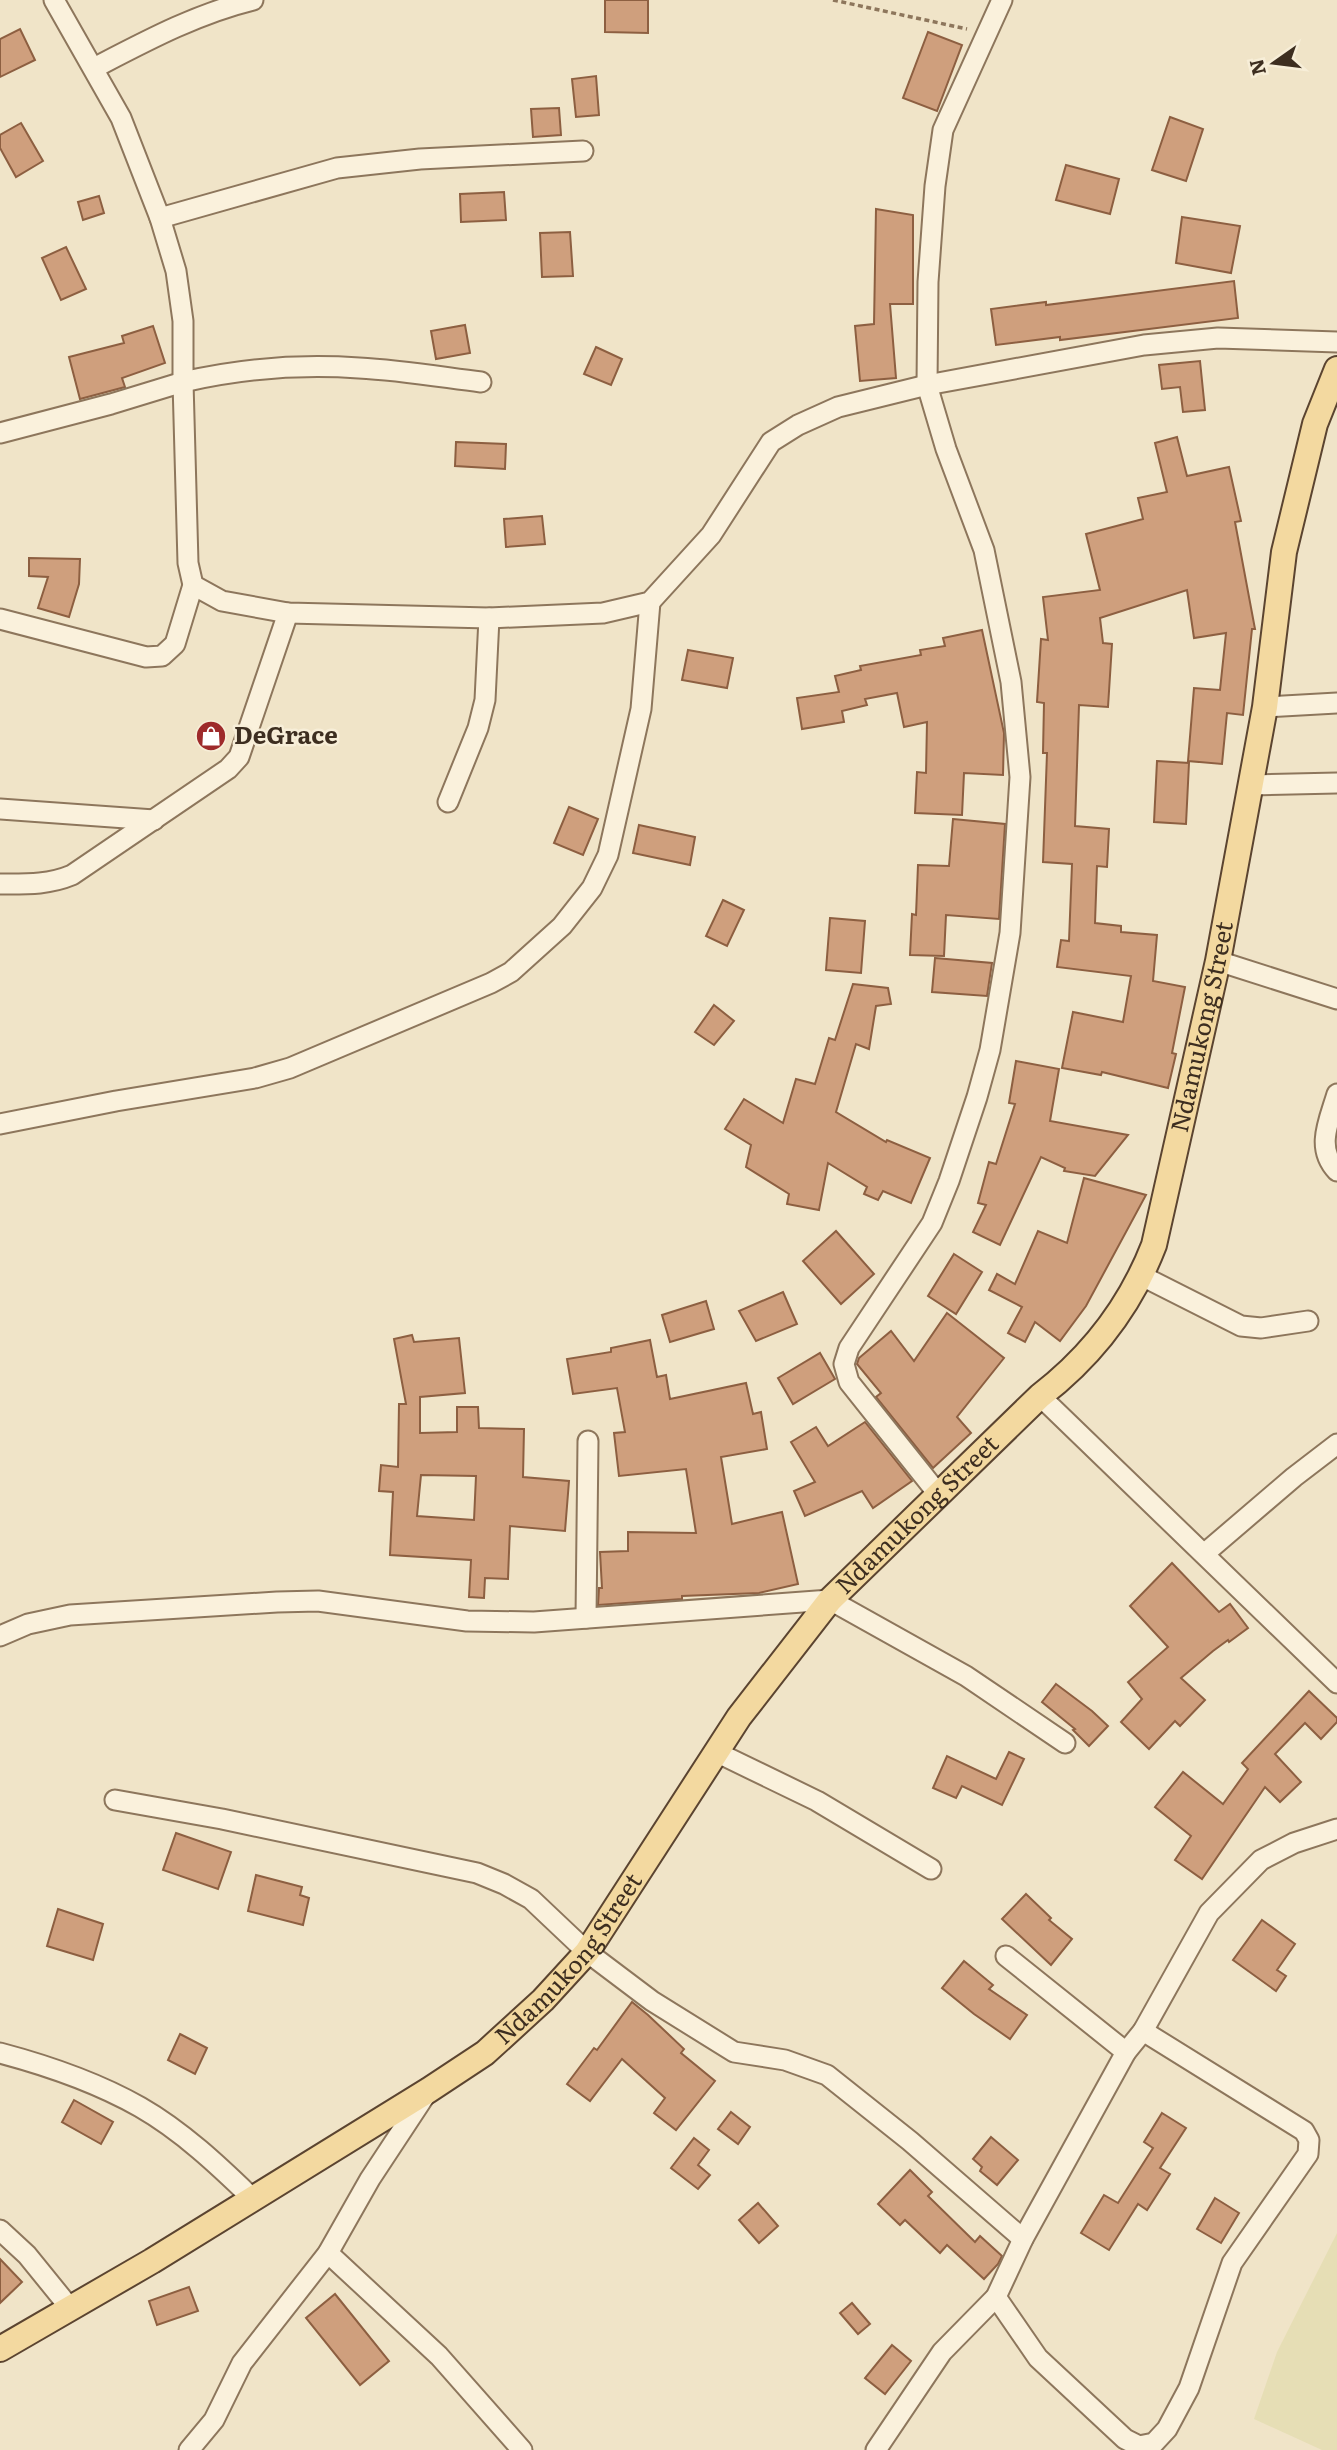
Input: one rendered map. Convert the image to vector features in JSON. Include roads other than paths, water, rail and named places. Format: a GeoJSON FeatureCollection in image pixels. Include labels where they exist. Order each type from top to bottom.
{"type":"FeatureCollection","features":[{"type":"Feature","properties":{"kind":"main road","name":"Ndamukong Street"},"geometry":{"type":"LineString","coordinates":[[0,2349],[253,2199],[429,2090],[485,2053],[543,2000],[587,1952],[739,1717],[830,1600],[1040,1396],[1066,1376],[1107,1332],[1142,1276],[1154,1245],[1218,961],[1265,707],[1284,552],[1315,424],[1337,369]]}},
{"type":"Feature","properties":{"kind":"street"},"geometry":{"type":"LineString","coordinates":[[0,619],[146,657],[162,656],[175,644],[193,585],[188,563],[183,321],[176,271],[160,218],[121,118],[54,0]]}},
{"type":"Feature","properties":{"kind":"street"},"geometry":{"type":"LineString","coordinates":[[94,68],[167,29],[253,0]]}},
{"type":"Feature","properties":{"kind":"street"},"geometry":{"type":"LineString","coordinates":[[939,1495],[849,1382],[844,1364],[849,1348],[932,1223],[949,1181],[978,1097],[990,1050],[1010,933],[1020,777],[1011,682],[984,550],[946,449],[926,385],[928,282],[935,186],[943,130],[1002,0]]}},
{"type":"Feature","properties":{"kind":"street"},"geometry":{"type":"LineString","coordinates":[[160,218],[337,167],[420,159],[583,151]]}},
{"type":"Feature","properties":{"kind":"street"},"geometry":{"type":"LineString","coordinates":[[193,585],[222,601],[288,613],[489,618],[603,613],[650,602],[711,536],[771,442],[798,425],[838,407],[926,385],[1144,345],[1218,338],[1337,342]]}},
{"type":"Feature","properties":{"kind":"street"},"geometry":{"type":"LineString","coordinates":[[0,433],[183,382],[231,372],[359,368],[481,382]]}},
{"type":"Feature","properties":{"kind":"street"},"geometry":{"type":"LineString","coordinates":[[0,1124],[255,1078],[290,1068],[491,983],[511,972],[562,926],[592,888],[608,855],[641,709],[650,602]]}},
{"type":"Feature","properties":{"kind":"street"},"geometry":{"type":"LineString","coordinates":[[0,884],[36,885],[72,875],[228,769],[239,757],[288,613]]}},
{"type":"Feature","properties":{"kind":"street"},"geometry":{"type":"LineString","coordinates":[[447,802],[478,728],[485,700],[489,618]]}},
{"type":"Feature","properties":{"kind":"street"},"geometry":{"type":"LineString","coordinates":[[1265,707],[1337,703]]}},
{"type":"Feature","properties":{"kind":"street"},"geometry":{"type":"LineString","coordinates":[[1251,785],[1337,783]]}},
{"type":"Feature","properties":{"kind":"street"},"geometry":{"type":"LineString","coordinates":[[0,809],[154,820]]}},
{"type":"Feature","properties":{"kind":"street"},"geometry":{"type":"LineString","coordinates":[[1218,961],[1337,999]]}},
{"type":"Feature","properties":{"kind":"street"},"geometry":{"type":"LineString","coordinates":[[1337,1094],[1324,1147],[1328,1162],[1337,1171]]}},
{"type":"Feature","properties":{"kind":"street"},"geometry":{"type":"LineString","coordinates":[[1142,1276],[1241,1326],[1261,1328],[1308,1321]]}},
{"type":"Feature","properties":{"kind":"street"},"geometry":{"type":"LineString","coordinates":[[1040,1396],[1337,1683]]}},
{"type":"Feature","properties":{"kind":"street"},"geometry":{"type":"LineString","coordinates":[[586,1618],[588,1441]]}},
{"type":"Feature","properties":{"kind":"street"},"geometry":{"type":"LineString","coordinates":[[1204,1554],[1294,1476],[1337,1444]]}},
{"type":"Feature","properties":{"kind":"street"},"geometry":{"type":"LineString","coordinates":[[0,1636],[28,1624],[70,1615],[277,1602],[318,1601],[467,1621],[534,1622],[830,1600],[966,1676],[1066,1743]]}},
{"type":"Feature","properties":{"kind":"street"},"geometry":{"type":"LineString","coordinates":[[716,1752],[817,1801],[931,1869]]}},
{"type":"Feature","properties":{"kind":"street"},"geometry":{"type":"LineString","coordinates":[[115,1800],[222,1819],[477,1874],[504,1884],[531,1899],[587,1952],[652,2001],[734,2052],[785,2060],[827,2075],[910,2141],[1023,2239]]}},
{"type":"Feature","properties":{"kind":"street"},"geometry":{"type":"LineString","coordinates":[[876,2450],[942,2352],[996,2297],[1023,2239],[1126,2052],[1143,2031],[1209,1913],[1261,1860],[1294,1843],[1337,1829]]}},
{"type":"Feature","properties":{"kind":"street"},"geometry":{"type":"LineString","coordinates":[[1006,1956],[1126,2052]]}},
{"type":"Feature","properties":{"kind":"street"},"geometry":{"type":"LineString","coordinates":[[996,2297],[1038,2358],[1125,2439],[1139,2446],[1154,2443],[1167,2429],[1189,2388],[1232,2263],[1308,2154],[1309,2140],[1304,2131],[1143,2031]]}},
{"type":"Feature","properties":{"kind":"street"},"geometry":{"type":"LineString","coordinates":[[0,2053],[50,2066],[141,2108],[181,2136],[253,2199]]}},
{"type":"Feature","properties":{"kind":"street"},"geometry":{"type":"LineString","coordinates":[[189,2450],[214,2420],[242,2363],[328,2253],[370,2179],[429,2090]]}},
{"type":"Feature","properties":{"kind":"street"},"geometry":{"type":"LineString","coordinates":[[0,2230],[27,2255],[70,2308]]}},
{"type":"Feature","properties":{"kind":"street"},"geometry":{"type":"LineString","coordinates":[[328,2253],[439,2356],[522,2450]]}},
{"type":"Feature","properties":{"kind":"place","name":"DeGrace"},"geometry":{"type":"Point","coordinates":[211,736]}}]}
